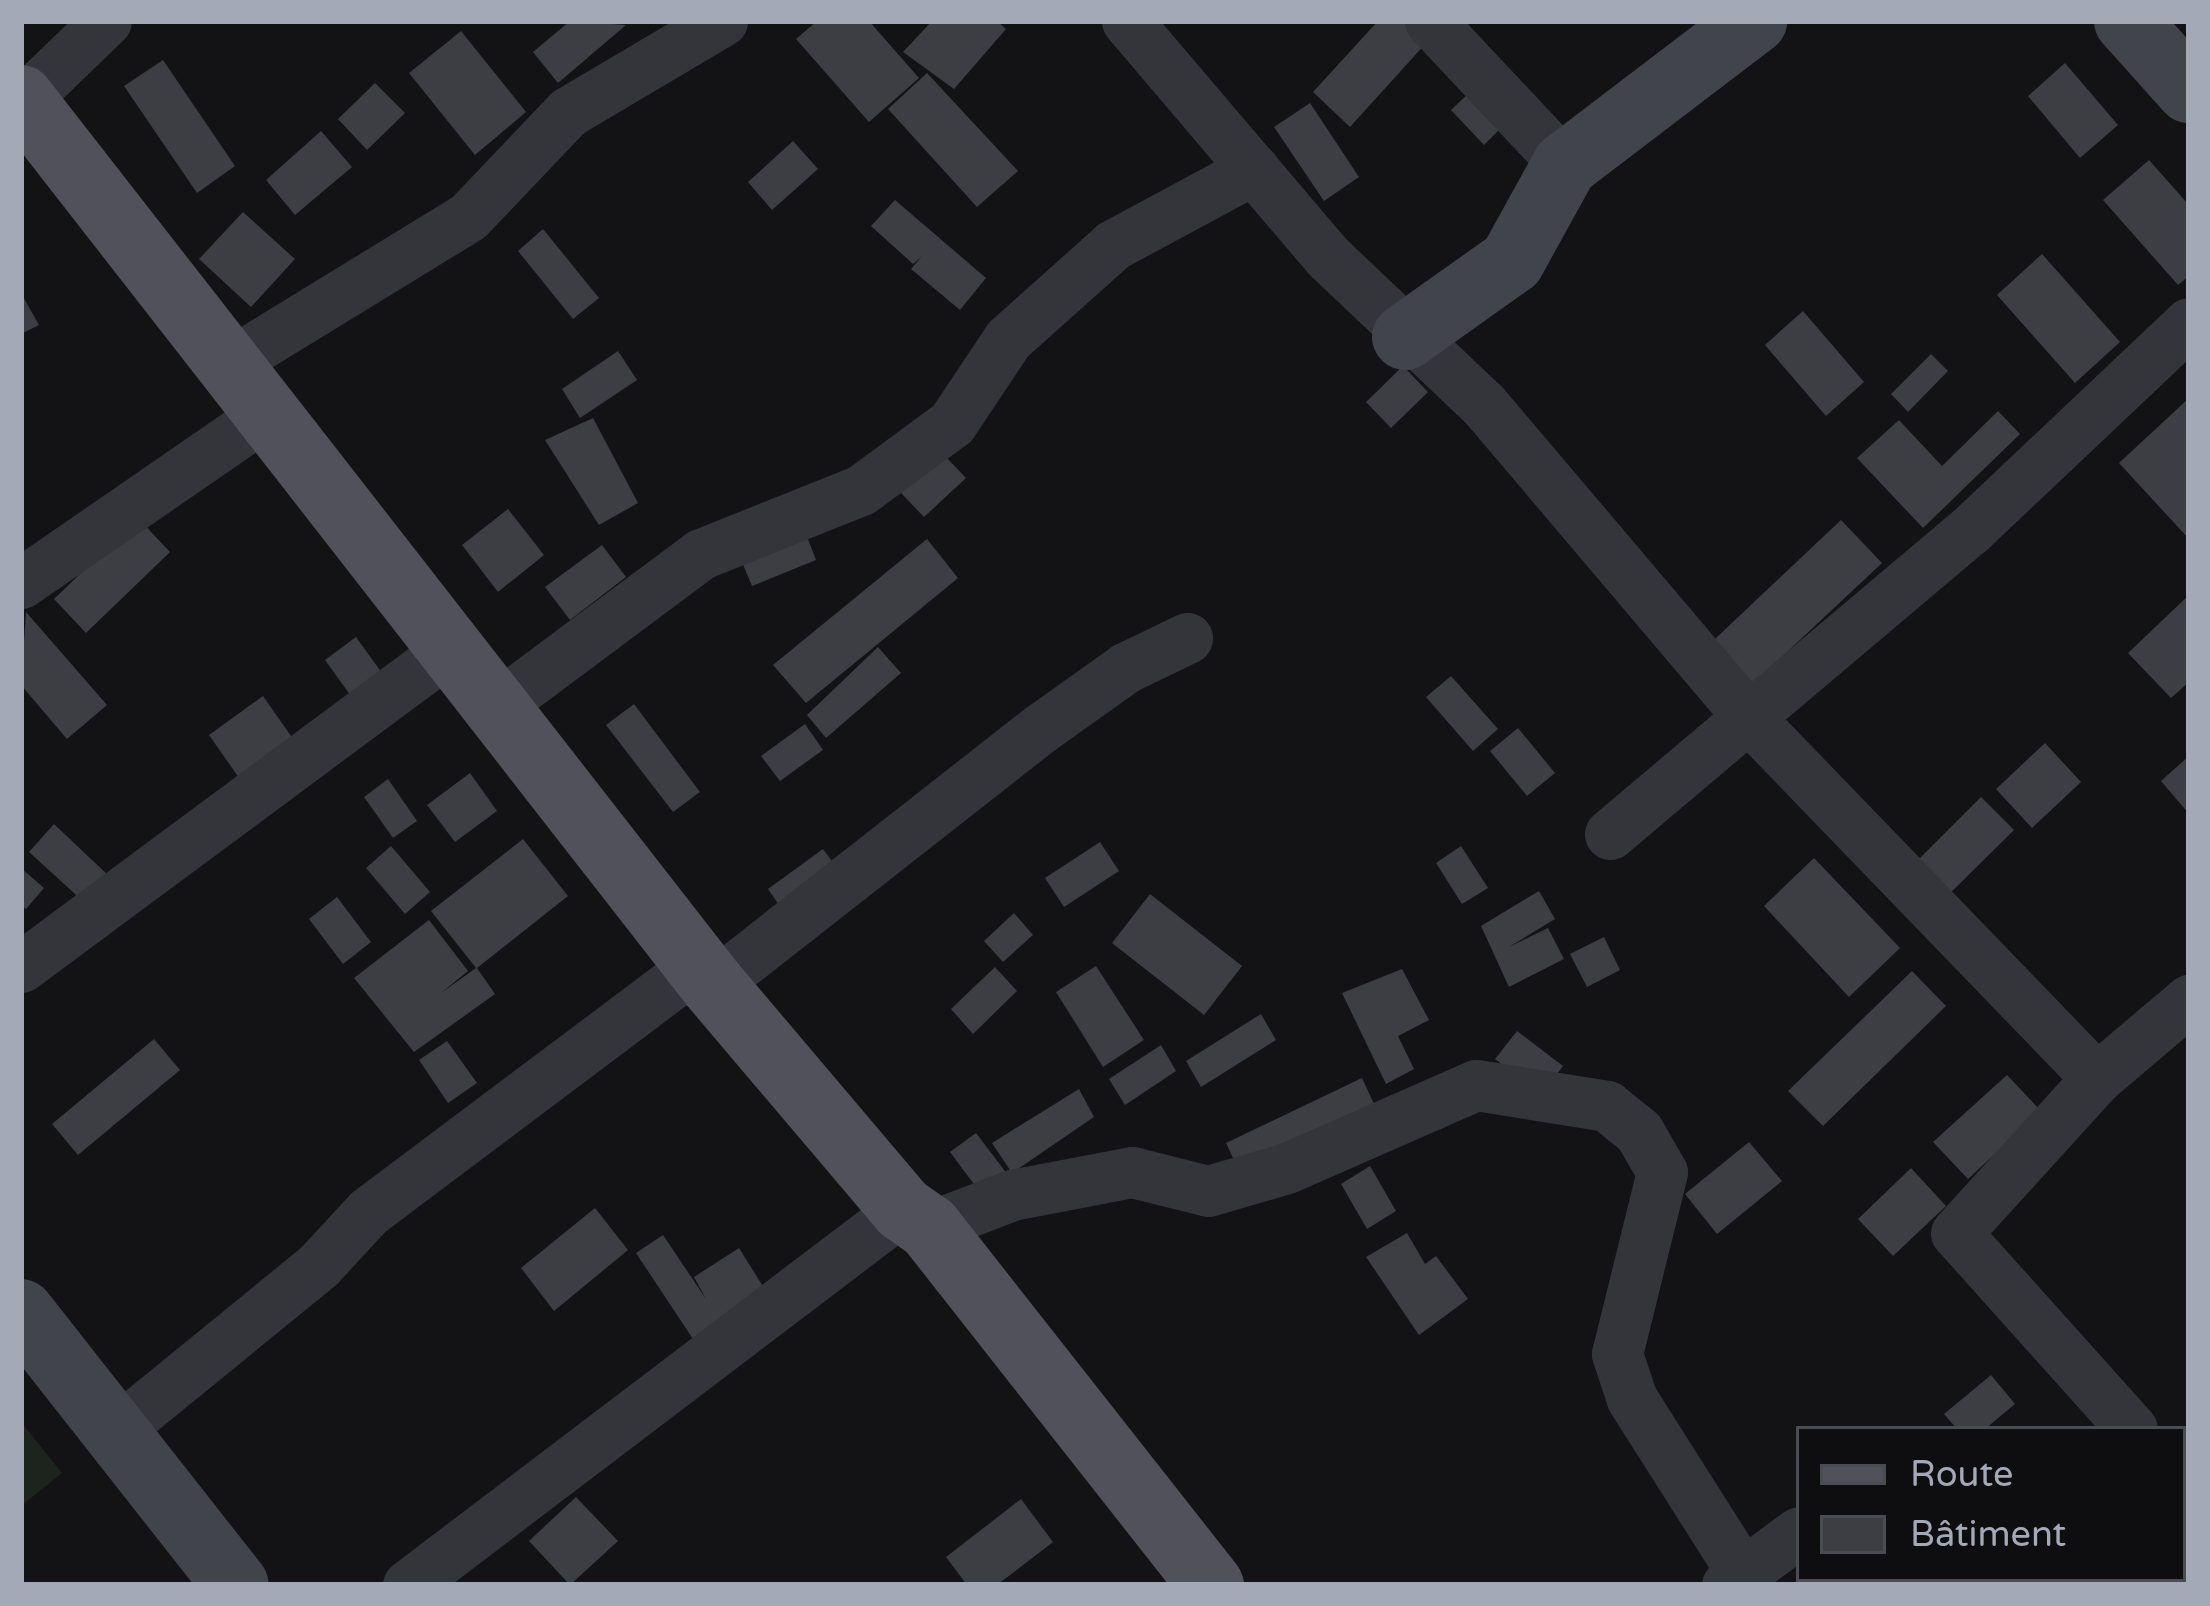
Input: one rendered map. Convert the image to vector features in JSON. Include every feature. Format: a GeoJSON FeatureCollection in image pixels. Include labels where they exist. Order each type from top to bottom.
{"type":"FeatureCollection","features":[{"type":"Feature","properties":{"kind":"main road"},"geometry":{"type":"LineString","coordinates":[[22,101],[705,975],[916,1218],[1211,1585]]}},
{"type":"Feature","properties":{"kind":"street"},"geometry":{"type":"LineString","coordinates":[[22,101],[106,21]]}},
{"type":"Feature","properties":{"kind":"street"},"geometry":{"type":"LineString","coordinates":[[21,583],[247,388],[468,217],[568,112],[722,21]]}},
{"type":"Feature","properties":{"kind":"street"},"geometry":{"type":"LineString","coordinates":[[1127,21],[1405,337],[1484,405],[1750,718],[2097,1078]]}},
{"type":"Feature","properties":{"kind":"street"},"geometry":{"type":"LineString","coordinates":[[1430,21],[1565,165]]}},
{"type":"Feature","properties":{"kind":"street"},"geometry":{"type":"LineString","coordinates":[[1405,337],[1513,261],[1565,165],[1754,21]]}},
{"type":"Feature","properties":{"kind":"street"},"geometry":{"type":"LineString","coordinates":[[2127,21],[2189,90]]}},
{"type":"Feature","properties":{"kind":"street"},"geometry":{"type":"LineString","coordinates":[[497,706],[701,554],[862,490],[952,423],[1008,339],[1113,244],[1254,169]]}},
{"type":"Feature","properties":{"kind":"street"},"geometry":{"type":"LineString","coordinates":[[1610,834],[1750,718],[2189,323]]}},
{"type":"Feature","properties":{"kind":"street"},"geometry":{"type":"LineString","coordinates":[[117,1430],[319,1265],[368,1212],[705,975],[1125,668],[1187,638]]}},
{"type":"Feature","properties":{"kind":"street"},"geometry":{"type":"LineString","coordinates":[[21,967],[451,650]]}},
{"type":"Feature","properties":{"kind":"street"},"geometry":{"type":"LineString","coordinates":[[2129,1426],[1956,1233],[2097,1078],[2189,1000]]}},
{"type":"Feature","properties":{"kind":"street"},"geometry":{"type":"LineString","coordinates":[[408,1585],[916,1218],[1132,1172],[1208,1191],[1287,1168],[1476,1085],[1607,1106],[1639,1132],[1662,1172],[1617,1354],[1632,1399],[1740,1581],[1796,1534]]}},
{"type":"Feature","properties":{"kind":"street"},"geometry":{"type":"LineString","coordinates":[[21,1312],[236,1585]]}},
{"type":"Feature","properties":{"kind":"shaded area"},"geometry":{"type":"Polygon","coordinates":[[[21,1422],[62,1473],[21,1506],[21,1422]]]}},
{"type":"Feature","properties":{"kind":"building"},"geometry":{"type":"Polygon","coordinates":[[[570,21],[626,25],[558,83],[533,52],[570,21]]]}},
{"type":"Feature","properties":{"kind":"building"},"geometry":{"type":"Polygon","coordinates":[[[817,21],[869,21],[919,78],[869,122],[796,39],[817,21]]]}},
{"type":"Feature","properties":{"kind":"building"},"geometry":{"type":"Polygon","coordinates":[[[932,21],[997,21],[1006,29],[954,89],[903,52],[932,21]]]}},
{"type":"Feature","properties":{"kind":"building"},"geometry":{"type":"Polygon","coordinates":[[[1378,21],[1404,21],[1427,42],[1350,127],[1313,92],[1378,21]]]}},
{"type":"Feature","properties":{"kind":"building"},"geometry":{"type":"Polygon","coordinates":[[[461,31],[526,112],[475,155],[409,73],[461,31]]]}},
{"type":"Feature","properties":{"kind":"building"},"geometry":{"type":"Polygon","coordinates":[[[163,60],[235,166],[197,193],[124,86],[163,60]]]}},
{"type":"Feature","properties":{"kind":"building"},"geometry":{"type":"Polygon","coordinates":[[[2065,63],[2118,125],[2080,158],[2028,96],[2065,63]]]}},
{"type":"Feature","properties":{"kind":"building"},"geometry":{"type":"Polygon","coordinates":[[[927,73],[1018,171],[977,207],[888,109],[927,73]]]}},
{"type":"Feature","properties":{"kind":"building"},"geometry":{"type":"Polygon","coordinates":[[[375,83],[405,113],[367,150],[338,119],[375,83]]]}},
{"type":"Feature","properties":{"kind":"building"},"geometry":{"type":"Polygon","coordinates":[[[1472,90],[1505,124],[1484,145],[1451,110],[1472,90]]]}},
{"type":"Feature","properties":{"kind":"building"},"geometry":{"type":"Polygon","coordinates":[[[1310,103],[1359,177],[1324,201],[1274,127],[1310,103]]]}},
{"type":"Feature","properties":{"kind":"building"},"geometry":{"type":"Polygon","coordinates":[[[321,131],[352,167],[295,215],[266,180],[321,131]]]}},
{"type":"Feature","properties":{"kind":"building"},"geometry":{"type":"Polygon","coordinates":[[[793,141],[818,169],[772,210],[748,182],[793,141]]]}},
{"type":"Feature","properties":{"kind":"building"},"geometry":{"type":"Polygon","coordinates":[[[2149,160],[2189,205],[2189,276],[2178,285],[2103,200],[2149,160]]]}},
{"type":"Feature","properties":{"kind":"building"},"geometry":{"type":"Polygon","coordinates":[[[895,200],[986,278],[960,310],[911,269],[922,256],[913,264],[871,226],[895,200]]]}},
{"type":"Feature","properties":{"kind":"building"},"geometry":{"type":"Polygon","coordinates":[[[243,212],[295,259],[251,307],[199,259],[243,212]]]}},
{"type":"Feature","properties":{"kind":"building"},"geometry":{"type":"Polygon","coordinates":[[[543,229],[599,298],[573,319],[518,251],[543,229]]]}},
{"type":"Feature","properties":{"kind":"building"},"geometry":{"type":"Polygon","coordinates":[[[2042,254],[2120,342],[2075,383],[1997,295],[2042,254]]]}},
{"type":"Feature","properties":{"kind":"building"},"geometry":{"type":"Polygon","coordinates":[[[21,293],[39,325],[21,334],[21,293]]]}},
{"type":"Feature","properties":{"kind":"building"},"geometry":{"type":"Polygon","coordinates":[[[1803,311],[1864,382],[1826,416],[1765,345],[1803,311]]]}},
{"type":"Feature","properties":{"kind":"building"},"geometry":{"type":"Polygon","coordinates":[[[618,351],[637,380],[580,418],[562,389],[618,351]]]}},
{"type":"Feature","properties":{"kind":"building"},"geometry":{"type":"Polygon","coordinates":[[[1931,354],[1948,371],[1908,412],[1891,394],[1931,354]]]}},
{"type":"Feature","properties":{"kind":"building"},"geometry":{"type":"Polygon","coordinates":[[[1403,366],[1428,392],[1391,428],[1366,402],[1403,366]]]}},
{"type":"Feature","properties":{"kind":"building"},"geometry":{"type":"Polygon","coordinates":[[[2189,398],[2189,539],[2119,463],[2189,398]]]}},
{"type":"Feature","properties":{"kind":"building"},"geometry":{"type":"Polygon","coordinates":[[[1998,411],[2020,434],[1923,528],[1857,458],[1899,420],[1942,466],[1998,411]]]}},
{"type":"Feature","properties":{"kind":"building"},"geometry":{"type":"Polygon","coordinates":[[[593,418],[638,503],[599,525],[545,440],[593,418]]]}},
{"type":"Feature","properties":{"kind":"building"},"geometry":{"type":"Polygon","coordinates":[[[943,454],[966,478],[924,517],[901,493],[943,454]]]}},
{"type":"Feature","properties":{"kind":"building"},"geometry":{"type":"Polygon","coordinates":[[[508,509],[544,555],[498,592],[462,545],[508,509]]]}},
{"type":"Feature","properties":{"kind":"building"},"geometry":{"type":"Polygon","coordinates":[[[138,518],[170,552],[86,633],[54,599],[138,518]]]}},
{"type":"Feature","properties":{"kind":"building"},"geometry":{"type":"Polygon","coordinates":[[[1841,520],[1882,563],[1737,699],[1697,656],[1841,520]]]}},
{"type":"Feature","properties":{"kind":"building"},"geometry":{"type":"Polygon","coordinates":[[[804,529],[816,560],[752,586],[739,555],[804,529]]]}},
{"type":"Feature","properties":{"kind":"building"},"geometry":{"type":"Polygon","coordinates":[[[927,539],[958,578],[806,703],[773,665],[927,539]]]}},
{"type":"Feature","properties":{"kind":"building"},"geometry":{"type":"Polygon","coordinates":[[[602,545],[626,577],[570,620],[545,587],[602,545]]]}},
{"type":"Feature","properties":{"kind":"building"},"geometry":{"type":"Polygon","coordinates":[[[2189,595],[2189,682],[2171,698],[2128,653],[2189,595]]]}},
{"type":"Feature","properties":{"kind":"building"},"geometry":{"type":"Polygon","coordinates":[[[26,612],[107,705],[67,739],[21,685],[26,612]]]}},
{"type":"Feature","properties":{"kind":"building"},"geometry":{"type":"Polygon","coordinates":[[[356,637],[387,680],[356,703],[325,660],[356,637]]]}},
{"type":"Feature","properties":{"kind":"building"},"geometry":{"type":"Polygon","coordinates":[[[878,647],[901,673],[826,738],[807,715],[878,647]]]}},
{"type":"Feature","properties":{"kind":"building"},"geometry":{"type":"Polygon","coordinates":[[[1451,676],[1498,729],[1473,751],[1426,697],[1451,676]]]}},
{"type":"Feature","properties":{"kind":"building"},"geometry":{"type":"Polygon","coordinates":[[[263,696],[298,746],[244,785],[209,735],[263,696]]]}},
{"type":"Feature","properties":{"kind":"building"},"geometry":{"type":"Polygon","coordinates":[[[634,704],[700,792],[673,812],[606,725],[634,704]]]}},
{"type":"Feature","properties":{"kind":"building"},"geometry":{"type":"Polygon","coordinates":[[[805,724],[823,750],[780,781],[761,756],[805,724]]]}},
{"type":"Feature","properties":{"kind":"building"},"geometry":{"type":"Polygon","coordinates":[[[1518,728],[1555,773],[1527,796],[1490,751],[1518,728]]]}},
{"type":"Feature","properties":{"kind":"building"},"geometry":{"type":"Polygon","coordinates":[[[2045,743],[2081,782],[2032,828],[1996,789],[2045,743]]]}},
{"type":"Feature","properties":{"kind":"building"},"geometry":{"type":"Polygon","coordinates":[[[2189,756],[2189,814],[2161,781],[2189,756]]]}},
{"type":"Feature","properties":{"kind":"building"},"geometry":{"type":"Polygon","coordinates":[[[470,773],[497,811],[455,842],[427,805],[470,773]]]}},
{"type":"Feature","properties":{"kind":"building"},"geometry":{"type":"Polygon","coordinates":[[[388,779],[417,821],[393,838],[364,797],[388,779]]]}},
{"type":"Feature","properties":{"kind":"building"},"geometry":{"type":"Polygon","coordinates":[[[1981,797],[2014,830],[1933,910],[1901,877],[1981,797]]]}},
{"type":"Feature","properties":{"kind":"building"},"geometry":{"type":"Polygon","coordinates":[[[54,824],[110,877],[85,903],[29,852],[54,824]]]}},
{"type":"Feature","properties":{"kind":"building"},"geometry":{"type":"Polygon","coordinates":[[[523,839],[568,896],[477,968],[495,994],[414,1052],[354,978],[429,920],[468,971],[441,993],[476,968],[431,911],[523,839]]]}},
{"type":"Feature","properties":{"kind":"building"},"geometry":{"type":"Polygon","coordinates":[[[1100,842],[1119,871],[1064,907],[1045,878],[1100,842]]]}},
{"type":"Feature","properties":{"kind":"building"},"geometry":{"type":"Polygon","coordinates":[[[391,846],[430,892],[405,914],[366,868],[391,846]]]}},
{"type":"Feature","properties":{"kind":"building"},"geometry":{"type":"Polygon","coordinates":[[[1461,846],[1488,888],[1462,904],[1436,863],[1461,846]]]}},
{"type":"Feature","properties":{"kind":"building"},"geometry":{"type":"Polygon","coordinates":[[[823,849],[849,884],[793,925],[768,889],[823,849]]]}},
{"type":"Feature","properties":{"kind":"building"},"geometry":{"type":"Polygon","coordinates":[[[1814,858],[1900,948],[1849,997],[1764,906],[1814,858]]]}},
{"type":"Feature","properties":{"kind":"building"},"geometry":{"type":"Polygon","coordinates":[[[21,868],[44,888],[26,909],[21,905],[21,868]]]}},
{"type":"Feature","properties":{"kind":"building"},"geometry":{"type":"Polygon","coordinates":[[[1539,891],[1555,919],[1509,947],[1548,928],[1564,959],[1509,987],[1481,926],[1539,891]]]}},
{"type":"Feature","properties":{"kind":"building"},"geometry":{"type":"Polygon","coordinates":[[[1150,894],[1242,966],[1204,1015],[1112,943],[1150,894]]]}},
{"type":"Feature","properties":{"kind":"building"},"geometry":{"type":"Polygon","coordinates":[[[337,897],[371,942],[343,964],[309,919],[337,897]]]}},
{"type":"Feature","properties":{"kind":"building"},"geometry":{"type":"Polygon","coordinates":[[[1014,913],[1033,935],[1003,962],[984,941],[1014,913]]]}},
{"type":"Feature","properties":{"kind":"building"},"geometry":{"type":"Polygon","coordinates":[[[1604,937],[1620,970],[1587,987],[1570,954],[1604,937]]]}},
{"type":"Feature","properties":{"kind":"building"},"geometry":{"type":"Polygon","coordinates":[[[1096,966],[1144,1040],[1103,1067],[1056,992],[1096,966]]]}},
{"type":"Feature","properties":{"kind":"building"},"geometry":{"type":"Polygon","coordinates":[[[995,967],[1017,991],[973,1034],[951,1009],[995,967]]]}},
{"type":"Feature","properties":{"kind":"building"},"geometry":{"type":"Polygon","coordinates":[[[1402,969],[1429,1020],[1398,1036],[1414,1069],[1386,1084],[1342,993],[1402,969]]]}},
{"type":"Feature","properties":{"kind":"building"},"geometry":{"type":"Polygon","coordinates":[[[1912,971],[1946,1006],[1823,1126],[1788,1091],[1912,971]]]}},
{"type":"Feature","properties":{"kind":"building"},"geometry":{"type":"Polygon","coordinates":[[[1261,1014],[1276,1040],[1201,1087],[1186,1061],[1261,1014]]]}},
{"type":"Feature","properties":{"kind":"building"},"geometry":{"type":"Polygon","coordinates":[[[1517,1031],[1563,1066],[1541,1095],[1495,1059],[1517,1031]]]}},
{"type":"Feature","properties":{"kind":"building"},"geometry":{"type":"Polygon","coordinates":[[[154,1039],[180,1070],[78,1155],[52,1124],[154,1039]]]}},
{"type":"Feature","properties":{"kind":"building"},"geometry":{"type":"Polygon","coordinates":[[[447,1041],[477,1083],[448,1103],[419,1060],[447,1041]]]}},
{"type":"Feature","properties":{"kind":"building"},"geometry":{"type":"Polygon","coordinates":[[[1161,1045],[1176,1071],[1125,1105],[1109,1079],[1161,1045]]]}},
{"type":"Feature","properties":{"kind":"building"},"geometry":{"type":"Polygon","coordinates":[[[2007,1075],[2041,1111],[1968,1179],[1933,1142],[2007,1075]]]}},
{"type":"Feature","properties":{"kind":"building"},"geometry":{"type":"Polygon","coordinates":[[[1362,1078],[1382,1121],[1246,1186],[1226,1143],[1362,1078]]]}},
{"type":"Feature","properties":{"kind":"building"},"geometry":{"type":"Polygon","coordinates":[[[1079,1089],[1094,1117],[1012,1173],[992,1143],[1079,1089]]]}},
{"type":"Feature","properties":{"kind":"building"},"geometry":{"type":"Polygon","coordinates":[[[976,1133],[1014,1183],[988,1203],[950,1152],[976,1133]]]}},
{"type":"Feature","properties":{"kind":"building"},"geometry":{"type":"Polygon","coordinates":[[[1749,1142],[1782,1181],[1717,1234],[1685,1194],[1749,1142]]]}},
{"type":"Feature","properties":{"kind":"building"},"geometry":{"type":"Polygon","coordinates":[[[1370,1166],[1396,1211],[1367,1229],[1341,1184],[1370,1166]]]}},
{"type":"Feature","properties":{"kind":"building"},"geometry":{"type":"Polygon","coordinates":[[[1911,1168],[1946,1206],[1893,1256],[1858,1219],[1911,1168]]]}},
{"type":"Feature","properties":{"kind":"building"},"geometry":{"type":"Polygon","coordinates":[[[595,1208],[628,1250],[554,1311],[521,1268],[595,1208]]]}},
{"type":"Feature","properties":{"kind":"building"},"geometry":{"type":"Polygon","coordinates":[[[1407,1233],[1425,1264],[1436,1256],[1468,1299],[1419,1335],[1366,1257],[1407,1233]]]}},
{"type":"Feature","properties":{"kind":"building"},"geometry":{"type":"Polygon","coordinates":[[[663,1235],[706,1299],[694,1277],[739,1248],[769,1296],[699,1348],[636,1253],[663,1235]]]}},
{"type":"Feature","properties":{"kind":"building"},"geometry":{"type":"Polygon","coordinates":[[[1991,1375],[2015,1404],[1989,1426],[1954,1426],[1944,1414],[1991,1375]]]}},
{"type":"Feature","properties":{"kind":"building"},"geometry":{"type":"Polygon","coordinates":[[[576,1497],[618,1541],[570,1585],[529,1541],[576,1497]]]}},
{"type":"Feature","properties":{"kind":"building"},"geometry":{"type":"Polygon","coordinates":[[[1021,1499],[1053,1542],[997,1585],[967,1585],[946,1557],[1021,1499]]]}}]}
